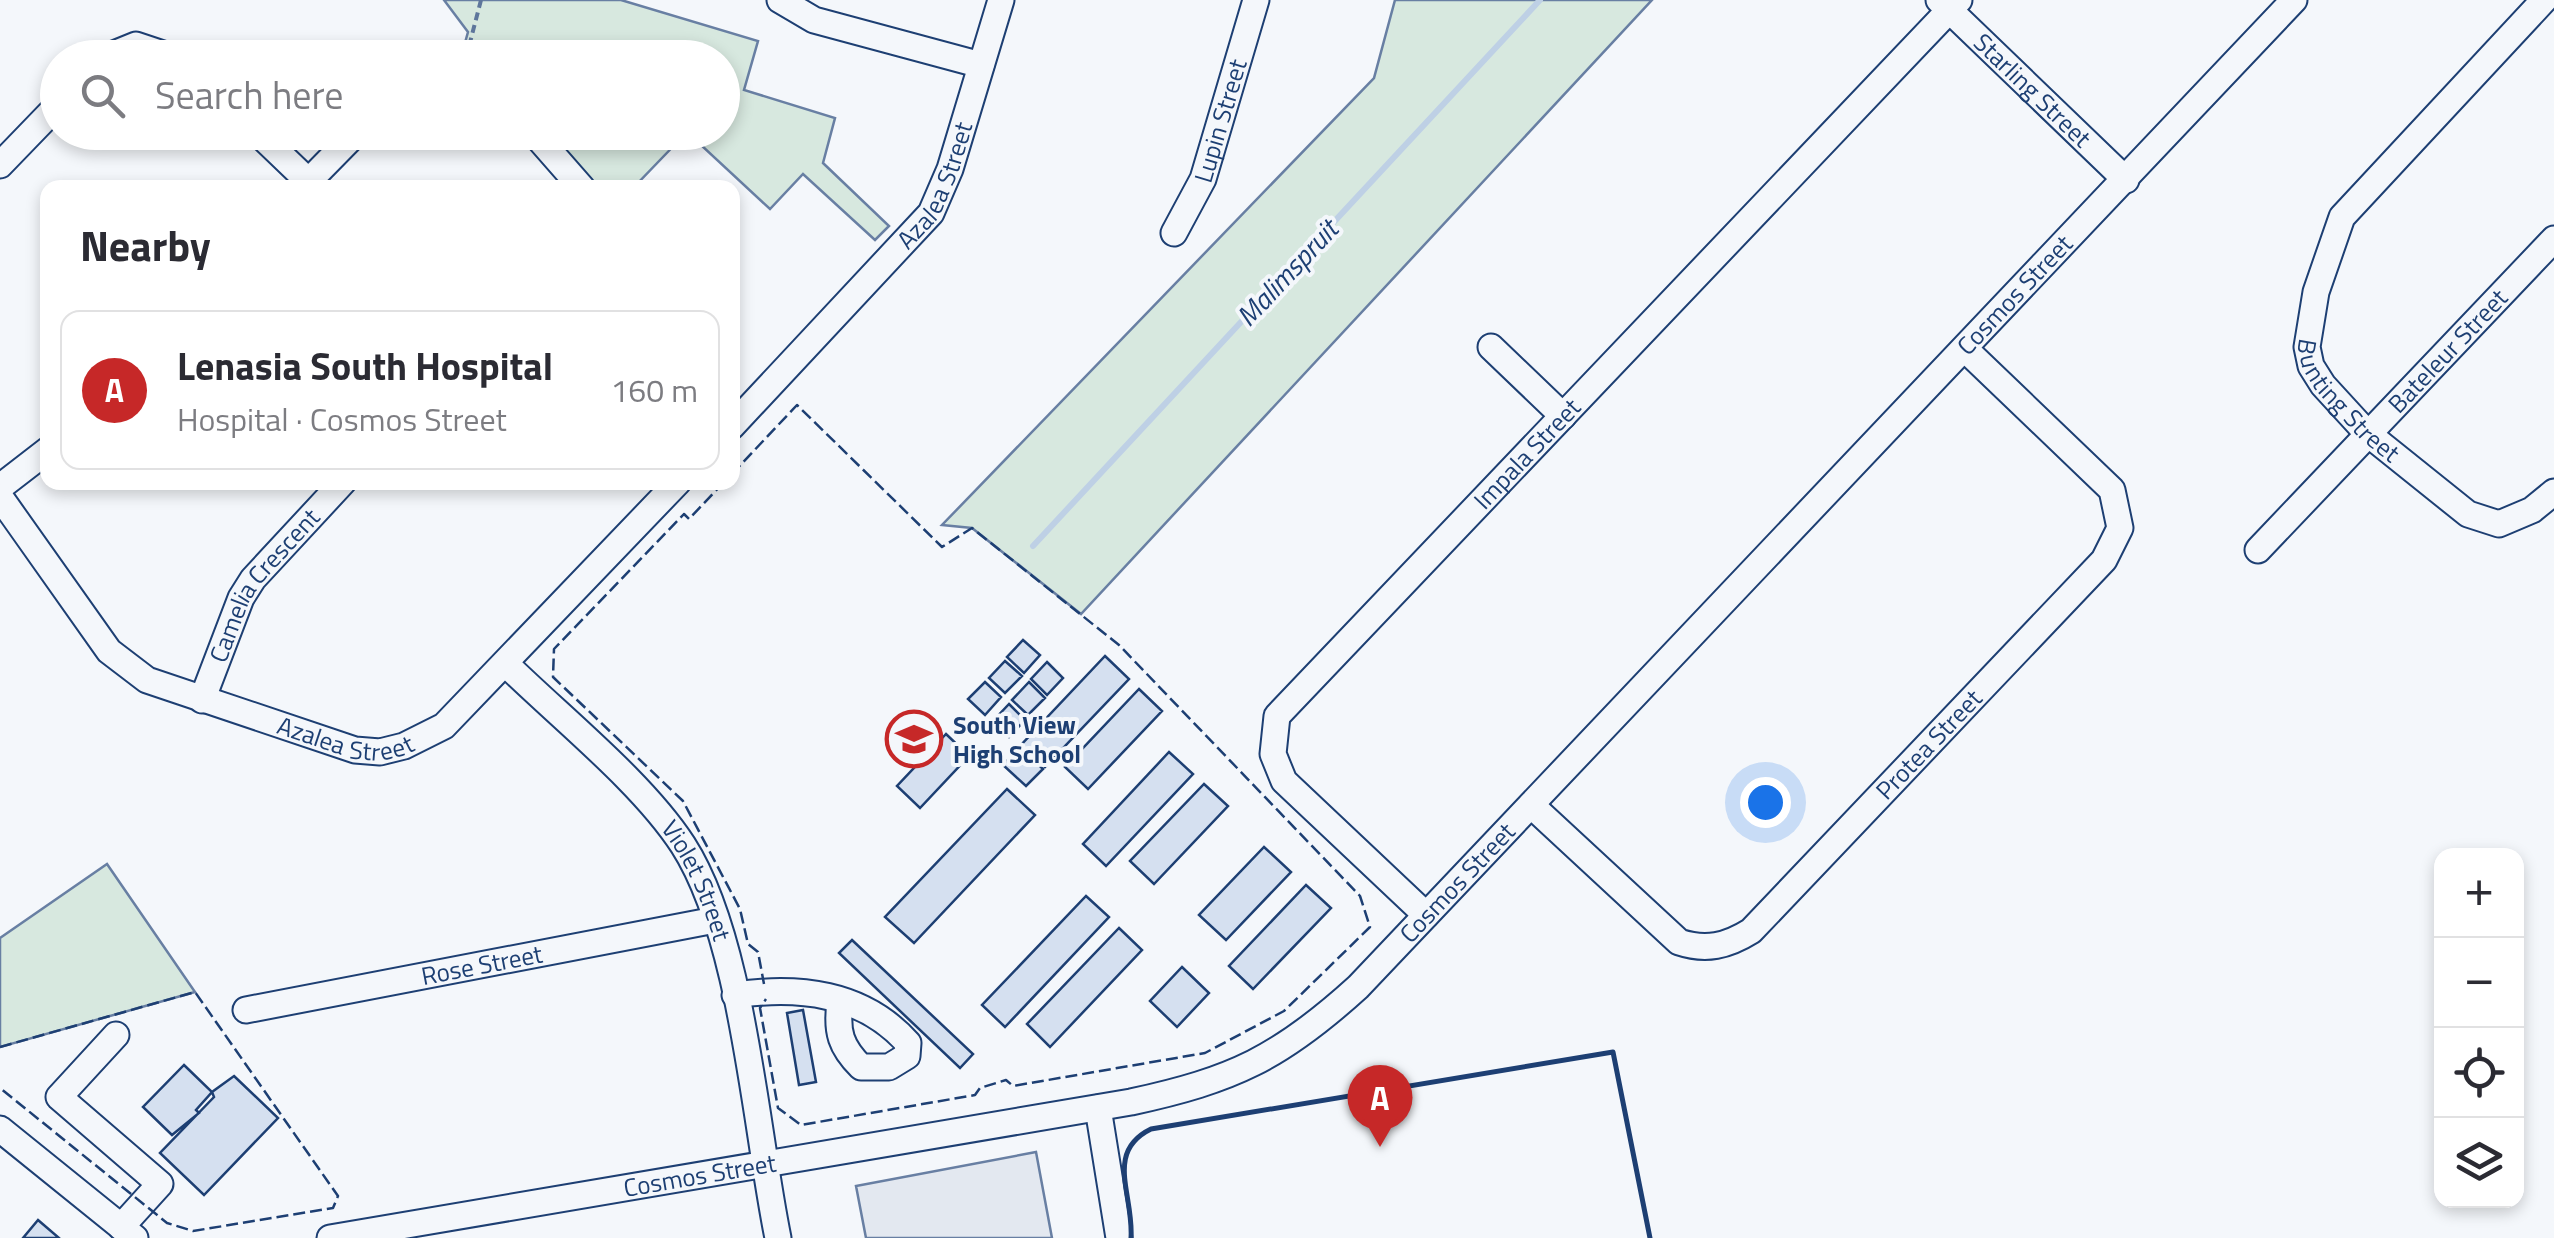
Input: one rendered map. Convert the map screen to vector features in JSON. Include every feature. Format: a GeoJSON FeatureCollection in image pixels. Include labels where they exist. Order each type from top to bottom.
{"type":"FeatureCollection","features":[{"type":"Feature","properties":{"kind":"street"},"geometry":{"type":"LineString","coordinates":[[780,0],[814,20],[982,64]]}},
{"type":"Feature","properties":{"kind":"street","name":"Azalea Street"},"geometry":{"type":"LineString","coordinates":[[740,417],[931,213],[950,169],[1001,0]]}},
{"type":"Feature","properties":{"kind":"street","name":"Lupin Street"},"geometry":{"type":"LineString","coordinates":[[1174,233],[1203,179],[1256,0]]}},
{"type":"Feature","properties":{"kind":"street","name":"Cosmos Street"},"geometry":{"type":"LineString","coordinates":[[330,1238],[447,1226],[763,1164],[1098,1108],[1206,1086],[1268,1058],[1324,1018],[1426,915],[2294,0]]}},
{"type":"Feature","properties":{"kind":"street","name":"Bunting Street"},"geometry":{"type":"LineString","coordinates":[[2544,0],[2357,196],[2333,234],[2308,323],[2307,347],[2311,366],[2324,385],[2367,434],[2451,503],[2498,524],[2514,520],[2552,494]]}},
{"type":"Feature","properties":{"kind":"street","name":"Starling Street"},"geometry":{"type":"LineString","coordinates":[[1949,3],[2126,180]]}},
{"type":"Feature","properties":{"kind":"street","name":"Impala Street"},"geometry":{"type":"LineString","coordinates":[[1426,915],[1284,781],[1273,754],[1277,716],[1949,3]]}},
{"type":"Feature","properties":{"kind":"street"},"geometry":{"type":"LineString","coordinates":[[0,165],[40,123]]}},
{"type":"Feature","properties":{"kind":"street"},"geometry":{"type":"LineString","coordinates":[[274,150],[301,180]]}},
{"type":"Feature","properties":{"kind":"street"},"geometry":{"type":"LineString","coordinates":[[309,180],[339,150]]}},
{"type":"Feature","properties":{"kind":"street"},"geometry":{"type":"LineString","coordinates":[[549,150],[575,180]]}},
{"type":"Feature","properties":{"kind":"street","name":"Bateleur Street"},"geometry":{"type":"LineString","coordinates":[[2258,550],[2554,238]]}},
{"type":"Feature","properties":{"kind":"street"},"geometry":{"type":"LineString","coordinates":[[1491,347],[1563,416]]}},
{"type":"Feature","properties":{"kind":"street","name":"Protea Street"},"geometry":{"type":"LineString","coordinates":[[1531,805],[1679,942],[1706,948],[1751,931],[2104,560],[2120,528],[2112,490],[1965,349]]}},
{"type":"Feature","properties":{"kind":"street"},"geometry":{"type":"LineString","coordinates":[[0,487],[40,456]]}},
{"type":"Feature","properties":{"kind":"street","name":"Camelia Crescent"},"geometry":{"type":"LineString","coordinates":[[202,700],[241,598],[253,579],[336,490]]}},
{"type":"Feature","properties":{"kind":"street","name":"Azalea Street"},"geometry":{"type":"LineString","coordinates":[[0,496],[109,651],[146,680],[312,738],[380,752],[428,737],[444,726],[670,490]]}},
{"type":"Feature","properties":{"kind":"street","name":"Violet Street"},"geometry":{"type":"LineString","coordinates":[[506,664],[672,828],[698,873],[715,920],[734,995],[778,1238]]}},
{"type":"Feature","properties":{"kind":"street","name":"Rose Street"},"geometry":{"type":"LineString","coordinates":[[246,1010],[715,920]]}},
{"type":"Feature","properties":{"kind":"street"},"geometry":{"type":"LineString","coordinates":[[734,995],[778,989],[812,990],[840,1003]]}},
{"type":"Feature","properties":{"kind":"street"},"geometry":{"type":"LineString","coordinates":[[0,1129],[128,1232],[160,1184],[59,1097],[116,1034]]}},
{"type":"Feature","properties":{"kind":"street"},"geometry":{"type":"LineString","coordinates":[[1098,1108],[1119,1238]]}},
{"type":"Feature","properties":{"kind":"path"},"geometry":{"type":"LineString","coordinates":[[470,40],[480,0]]}},
{"type":"Feature","properties":{"kind":"shaded area"},"geometry":{"type":"Polygon","coordinates":[[[444,0],[621,0],[758,41],[744,90],[835,118],[823,163],[889,226],[875,240],[803,174],[770,209],[706,150],[740,150],[740,40],[466,40],[468,32],[444,0]]]}},
{"type":"Feature","properties":{"kind":"shaded area"},"geometry":{"type":"Polygon","coordinates":[[[1395,0],[1652,0],[1081,614],[972,528],[942,525],[1374,78],[1395,0]]]}},
{"type":"Feature","properties":{"kind":"shaded area"},"geometry":{"type":"Polygon","coordinates":[[[558,150],[670,150],[641,180],[586,180],[558,150]]]}},
{"type":"Feature","properties":{"kind":"shaded area"},"geometry":{"type":"Polygon","coordinates":[[[107,864],[195,992],[0,1047],[0,938],[107,864]]]}},
{"type":"Feature","properties":{"kind":"shaded area"},"geometry":{"type":"Polygon","coordinates":[[[1036,1152],[1052,1238],[866,1238],[856,1186],[1036,1152]]]}},
{"type":"Feature","properties":{"kind":"building"},"geometry":{"type":"Polygon","coordinates":[[[1023,640],[1040,655],[1024,673],[1007,657],[1023,640]]]}},
{"type":"Feature","properties":{"kind":"building"},"geometry":{"type":"Polygon","coordinates":[[[1105,656],[1129,679],[1045,767],[1021,745],[1105,656]]]}},
{"type":"Feature","properties":{"kind":"building"},"geometry":{"type":"Polygon","coordinates":[[[1005,661],[1022,676],[1005,693],[989,678],[1005,661]]]}},
{"type":"Feature","properties":{"kind":"building"},"geometry":{"type":"Polygon","coordinates":[[[1047,662],[1063,678],[1047,695],[1031,679],[1047,662]]]}},
{"type":"Feature","properties":{"kind":"building"},"geometry":{"type":"Polygon","coordinates":[[[985,682],[1001,697],[985,715],[968,699],[985,682]]]}},
{"type":"Feature","properties":{"kind":"building"},"geometry":{"type":"Polygon","coordinates":[[[1029,682],[1045,698],[1028,715],[1012,700],[1029,682]]]}},
{"type":"Feature","properties":{"kind":"building"},"geometry":{"type":"Polygon","coordinates":[[[1139,689],[1162,711],[1088,789],[1065,767],[1139,689]]]}},
{"type":"Feature","properties":{"kind":"building"},"geometry":{"type":"Polygon","coordinates":[[[1009,704],[1025,720],[1009,737],[993,721],[1009,704]]]}},
{"type":"Feature","properties":{"kind":"building"},"geometry":{"type":"Polygon","coordinates":[[[946,734],[969,756],[920,808],[897,786],[946,734]]]}},
{"type":"Feature","properties":{"kind":"building"},"geometry":{"type":"Polygon","coordinates":[[[1020,747],[1043,769],[1026,786],[1003,765],[1020,747]]]}},
{"type":"Feature","properties":{"kind":"building"},"geometry":{"type":"Polygon","coordinates":[[[1169,752],[1193,774],[1106,866],[1083,844],[1169,752]]]}},
{"type":"Feature","properties":{"kind":"building"},"geometry":{"type":"Polygon","coordinates":[[[1204,784],[1228,806],[1154,884],[1130,861],[1204,784]]]}},
{"type":"Feature","properties":{"kind":"building"},"geometry":{"type":"Polygon","coordinates":[[[1007,789],[1035,815],[914,943],[885,917],[1007,789]]]}},
{"type":"Feature","properties":{"kind":"building"},"geometry":{"type":"Polygon","coordinates":[[[1264,847],[1291,872],[1226,940],[1199,915],[1264,847]]]}},
{"type":"Feature","properties":{"kind":"building"},"geometry":{"type":"Polygon","coordinates":[[[1306,885],[1331,908],[1253,989],[1229,966],[1306,885]]]}},
{"type":"Feature","properties":{"kind":"building"},"geometry":{"type":"Polygon","coordinates":[[[1086,896],[1109,917],[1005,1027],[982,1005],[1086,896]]]}},
{"type":"Feature","properties":{"kind":"building"},"geometry":{"type":"Polygon","coordinates":[[[1119,928],[1142,950],[1050,1047],[1027,1024],[1119,928]]]}},
{"type":"Feature","properties":{"kind":"building"},"geometry":{"type":"Polygon","coordinates":[[[852,940],[973,1054],[960,1068],[839,953],[852,940]]]}},
{"type":"Feature","properties":{"kind":"building"},"geometry":{"type":"Polygon","coordinates":[[[1182,967],[1209,993],[1177,1027],[1150,1001],[1182,967]]]}},
{"type":"Feature","properties":{"kind":"building"},"geometry":{"type":"Polygon","coordinates":[[[803,1010],[816,1082],[799,1085],[787,1013],[803,1010]]]}},
{"type":"Feature","properties":{"kind":"building"},"geometry":{"type":"Polygon","coordinates":[[[184,1065],[212,1092],[196,1110],[199,1113],[172,1135],[143,1107],[184,1065]]]}},
{"type":"Feature","properties":{"kind":"building"},"geometry":{"type":"Polygon","coordinates":[[[234,1076],[278,1118],[204,1195],[160,1153],[214,1097],[212,1092],[234,1076]]]}},
{"type":"Feature","properties":{"kind":"building"},"geometry":{"type":"Polygon","coordinates":[[[38,1220],[59,1238],[23,1238],[38,1220]]]}},
{"type":"Feature","properties":{"kind":"waterway","name":"Malimspruit"},"geometry":{"type":"LineString","coordinates":[[1033,546],[1540,0]]}},
{"type":"Feature","properties":{"kind":"fence"},"geometry":{"type":"LineString","coordinates":[[740,466],[797,405],[942,547],[972,528],[1119,645],[1360,896],[1370,927],[1284,1011],[1205,1053],[1013,1086],[1006,1080],[980,1088],[975,1095],[801,1125],[778,1108],[760,1008],[766,999]]}},
{"type":"Feature","properties":{"kind":"fence"},"geometry":{"type":"LineString","coordinates":[[716,490],[689,519],[684,514],[554,649],[553,677],[683,801],[740,909],[748,944],[758,952],[764,984]]}},
{"type":"Feature","properties":{"kind":"fence"},"geometry":{"type":"LineString","coordinates":[[0,1047],[195,992],[338,1196],[333,1208],[193,1231],[167,1223],[0,1088]]}},
{"type":"Feature","properties":{"kind":"wall"},"geometry":{"type":"LineString","coordinates":[[1131,1238],[1125,1162],[1128,1150],[1151,1129],[1613,1052],[1650,1238]]}},
{"type":"Feature","properties":{"kind":"place","name":"South View High School"},"geometry":{"type":"Point","coordinates":[914,739]}},
{"type":"Feature","properties":{"kind":"place","name":"Lenasia South Hospital"},"geometry":{"type":"Point","coordinates":[1380,1147]}}]}
